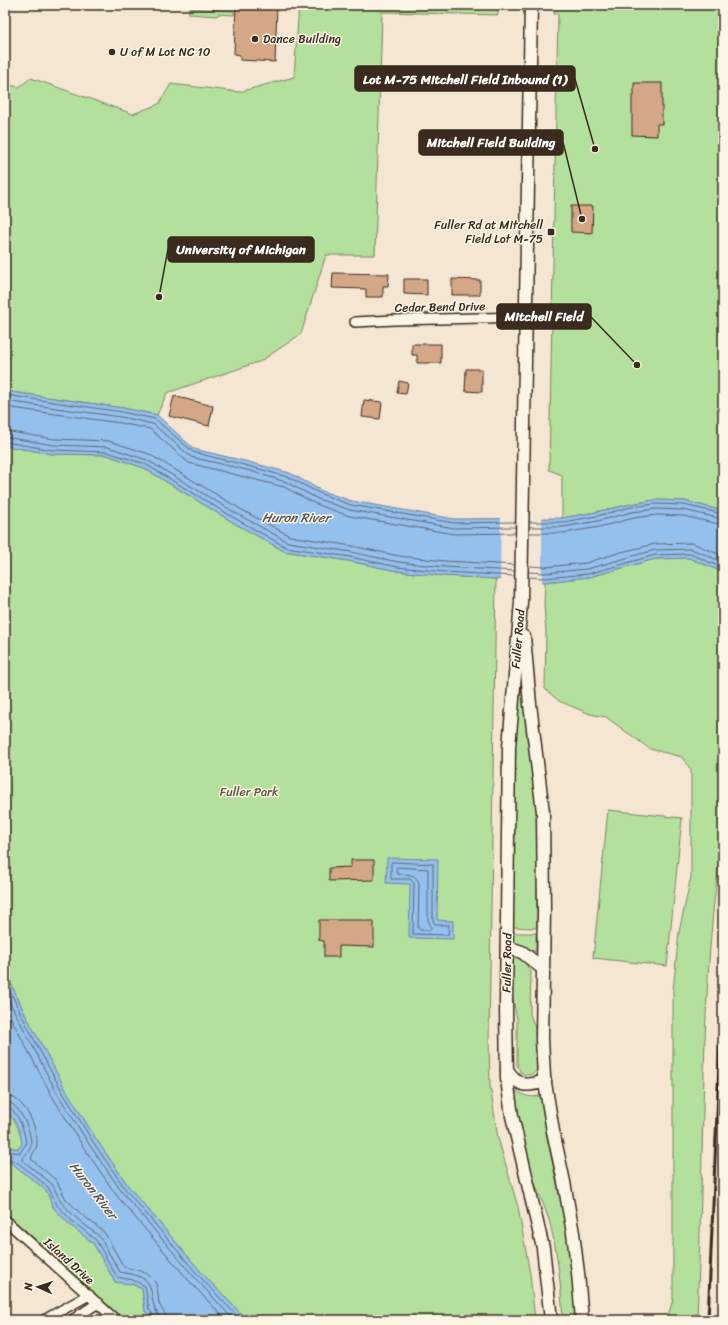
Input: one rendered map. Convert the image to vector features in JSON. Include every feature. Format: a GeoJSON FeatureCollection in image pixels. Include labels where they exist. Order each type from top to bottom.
{"type":"FeatureCollection","features":[{"type":"Feature","properties":{"kind":"main road","name":"Fuller Road"},"geometry":{"type":"LineString","coordinates":[[531,5],[521,602],[510,747],[506,1005],[507,1070],[512,1116],[543,1248],[551,1320]]}},
{"type":"Feature","properties":{"kind":"main road","name":"Fuller Road"},"geometry":{"type":"LineString","coordinates":[[521,602],[542,812],[544,865],[542,1039],[545,1081],[553,1131],[573,1232],[582,1320]]}},
{"type":"Feature","properties":{"kind":"main road"},"geometry":{"type":"LineString","coordinates":[[507,947],[522,952],[542,968]]}},
{"type":"Feature","properties":{"kind":"main road"},"geometry":{"type":"LineString","coordinates":[[507,1070],[512,1078],[521,1084],[531,1086],[545,1081]]}},
{"type":"Feature","properties":{"kind":"street","name":"Cedar Bend Drive"},"geometry":{"type":"LineString","coordinates":[[355,322],[525,317]]}},
{"type":"Feature","properties":{"kind":"street","name":"Island Drive"},"geometry":{"type":"LineString","coordinates":[[5,1220],[116,1320]]}},
{"type":"Feature","properties":{"kind":"street"},"geometry":{"type":"LineString","coordinates":[[44,1320],[89,1295]]}},
{"type":"Feature","properties":{"kind":"street"},"geometry":{"type":"LineString","coordinates":[[72,1320],[98,1303]]}},
{"type":"Feature","properties":{"kind":"green space"},"geometry":{"type":"Polygon","coordinates":[[[299,5],[498,5],[498,15],[382,12],[375,255],[326,255],[301,334],[261,361],[167,393],[157,415],[123,408],[5,391],[5,84],[19,87],[31,78],[133,114],[159,104],[171,84],[239,92],[294,77],[299,5]]]}},
{"type":"Feature","properties":{"kind":"green space"},"geometry":{"type":"Polygon","coordinates":[[[554,5],[723,5],[723,511],[685,501],[655,500],[562,518],[562,475],[549,470],[558,14],[554,14],[554,5]]]}},
{"type":"Feature","properties":{"kind":"green space"},"geometry":{"type":"Polygon","coordinates":[[[189,8],[234,11],[234,15],[218,14],[217,16],[189,14],[189,8]]]}},
{"type":"Feature","properties":{"kind":"green space","name":"Fuller Park"},"geometry":{"type":"Polygon","coordinates":[[[5,446],[53,454],[107,455],[144,468],[234,523],[284,551],[349,561],[397,571],[496,579],[489,1040],[490,1085],[498,1138],[518,1207],[530,1274],[535,1320],[247,1320],[202,1273],[129,1187],[96,1139],[65,1089],[25,1014],[12,986],[5,964],[5,446]]]}},
{"type":"Feature","properties":{"kind":"green space"},"geometry":{"type":"Polygon","coordinates":[[[689,558],[723,572],[723,839],[713,914],[707,988],[697,1320],[667,1320],[673,1299],[673,991],[679,932],[691,877],[691,770],[682,757],[650,749],[606,717],[590,714],[559,701],[545,689],[546,632],[544,605],[545,582],[589,577],[655,559],[689,558]]]}},
{"type":"Feature","properties":{"kind":"green space"},"geometry":{"type":"Polygon","coordinates":[[[519,645],[537,814],[537,927],[535,928],[513,927],[516,708],[519,645]]]}},
{"type":"Feature","properties":{"kind":"green space"},"geometry":{"type":"Polygon","coordinates":[[[608,810],[682,818],[667,966],[593,958],[608,810]]]}},
{"type":"Feature","properties":{"kind":"green space"},"geometry":{"type":"Polygon","coordinates":[[[513,933],[536,933],[536,951],[513,942],[513,933]]]}},
{"type":"Feature","properties":{"kind":"green space"},"geometry":{"type":"Polygon","coordinates":[[[514,957],[525,962],[531,972],[530,1014],[535,1028],[537,1068],[533,1074],[529,1075],[521,1073],[517,1065],[517,1019],[512,995],[514,957]]]}},
{"type":"Feature","properties":{"kind":"green space"},"geometry":{"type":"Polygon","coordinates":[[[516,1091],[528,1096],[541,1097],[546,1133],[568,1235],[577,1320],[563,1320],[555,1244],[546,1210],[536,1185],[525,1148],[514,1093],[516,1091]]]}},
{"type":"Feature","properties":{"kind":"green space"},"geometry":{"type":"Polygon","coordinates":[[[5,1108],[20,1133],[22,1144],[18,1149],[5,1146],[5,1108]]]}},
{"type":"Feature","properties":{"kind":"green space"},"geometry":{"type":"Polygon","coordinates":[[[5,1161],[14,1165],[46,1190],[53,1207],[69,1224],[93,1243],[115,1282],[132,1284],[142,1289],[145,1311],[152,1320],[123,1320],[5,1212],[5,1161]]]}},
{"type":"Feature","properties":{"kind":"water","name":"Huron River"},"geometry":{"type":"Polygon","coordinates":[[[5,391],[123,408],[157,415],[194,449],[290,473],[322,491],[352,501],[454,519],[562,518],[655,500],[685,501],[723,511],[723,572],[689,558],[655,559],[589,577],[545,582],[444,576],[397,571],[349,561],[284,551],[234,523],[144,468],[107,455],[53,454],[5,446],[5,391]]]}},
{"type":"Feature","properties":{"kind":"water"},"geometry":{"type":"Polygon","coordinates":[[[387,858],[438,859],[437,920],[453,921],[453,939],[409,938],[410,884],[386,883],[387,858]]]}},
{"type":"Feature","properties":{"kind":"water","name":"Huron River"},"geometry":{"type":"Polygon","coordinates":[[[5,964],[12,986],[25,1014],[65,1088],[96,1139],[129,1187],[202,1273],[247,1320],[152,1320],[145,1311],[142,1289],[132,1284],[115,1282],[93,1243],[69,1224],[53,1207],[46,1190],[14,1165],[5,1161],[5,1146],[18,1149],[22,1144],[20,1133],[12,1117],[5,1108],[5,964]]]}},
{"type":"Feature","properties":{"kind":"pier"},"geometry":{"type":"Polygon","coordinates":[[[501,516],[542,516],[542,583],[500,581],[501,516]]]}},
{"type":"Feature","properties":{"kind":"building","name":"Dance Building"},"geometry":{"type":"Polygon","coordinates":[[[236,5],[277,5],[275,62],[240,60],[240,55],[234,54],[236,5]]]}},
{"type":"Feature","properties":{"kind":"building"},"geometry":{"type":"Polygon","coordinates":[[[634,83],[662,83],[662,124],[657,124],[657,136],[632,135],[632,96],[634,96],[634,83]]]}},
{"type":"Feature","properties":{"kind":"building"},"geometry":{"type":"Polygon","coordinates":[[[571,206],[593,206],[592,233],[571,232],[571,206]]]}},
{"type":"Feature","properties":{"kind":"building"},"geometry":{"type":"Polygon","coordinates":[[[333,273],[389,274],[388,286],[383,286],[383,297],[366,297],[366,289],[332,288],[333,273]]]}},
{"type":"Feature","properties":{"kind":"building"},"geometry":{"type":"Polygon","coordinates":[[[404,279],[427,279],[427,295],[404,294],[404,279]]]}},
{"type":"Feature","properties":{"kind":"building"},"geometry":{"type":"Polygon","coordinates":[[[452,279],[480,280],[480,295],[452,295],[452,279]]]}},
{"type":"Feature","properties":{"kind":"building"},"geometry":{"type":"Polygon","coordinates":[[[412,344],[441,344],[441,363],[417,363],[417,355],[412,355],[412,344]]]}},
{"type":"Feature","properties":{"kind":"building"},"geometry":{"type":"Polygon","coordinates":[[[466,369],[482,369],[482,392],[465,391],[466,369]]]}},
{"type":"Feature","properties":{"kind":"building"},"geometry":{"type":"Polygon","coordinates":[[[399,381],[408,383],[406,394],[397,393],[399,381]]]}},
{"type":"Feature","properties":{"kind":"building"},"geometry":{"type":"Polygon","coordinates":[[[174,396],[213,406],[209,426],[169,416],[174,396]]]}},
{"type":"Feature","properties":{"kind":"building"},"geometry":{"type":"Polygon","coordinates":[[[364,400],[382,402],[380,419],[362,417],[364,400]]]}},
{"type":"Feature","properties":{"kind":"building"},"geometry":{"type":"Polygon","coordinates":[[[351,860],[374,860],[374,880],[329,881],[329,868],[351,867],[351,860]]]}},
{"type":"Feature","properties":{"kind":"building"},"geometry":{"type":"Polygon","coordinates":[[[319,920],[374,921],[374,947],[339,946],[339,957],[324,957],[324,941],[319,940],[319,920]]]}},
{"type":"Feature","properties":{"kind":"waterway"},"geometry":{"type":"LineString","coordinates":[[146,1320],[152,1315]]}},
{"type":"Feature","properties":{"kind":"railway"},"geometry":{"type":"LineString","coordinates":[[708,1320],[723,976]]}},
{"type":"Feature","properties":{"kind":"place","name":"Dance Building"},"geometry":{"type":"Point","coordinates":[255,39]}},
{"type":"Feature","properties":{"kind":"place","name":"U of M Lot NC 10"},"geometry":{"type":"Point","coordinates":[112,52]}},
{"type":"Feature","properties":{"kind":"place","name":"Lot M-75 Mitchell Field Inbound (1)"},"geometry":{"type":"Point","coordinates":[595,149]}},
{"type":"Feature","properties":{"kind":"place","name":"Mitchell Field Building"},"geometry":{"type":"Point","coordinates":[582,219]}},
{"type":"Feature","properties":{"kind":"place","name":"Fuller Rd at Mitchell Field Lot M-75"},"geometry":{"type":"Point","coordinates":[551,232]}},
{"type":"Feature","properties":{"kind":"place","name":"University of Michigan"},"geometry":{"type":"Point","coordinates":[159,297]}},
{"type":"Feature","properties":{"kind":"place","name":"Mitchell Field"},"geometry":{"type":"Point","coordinates":[637,365]}}]}
